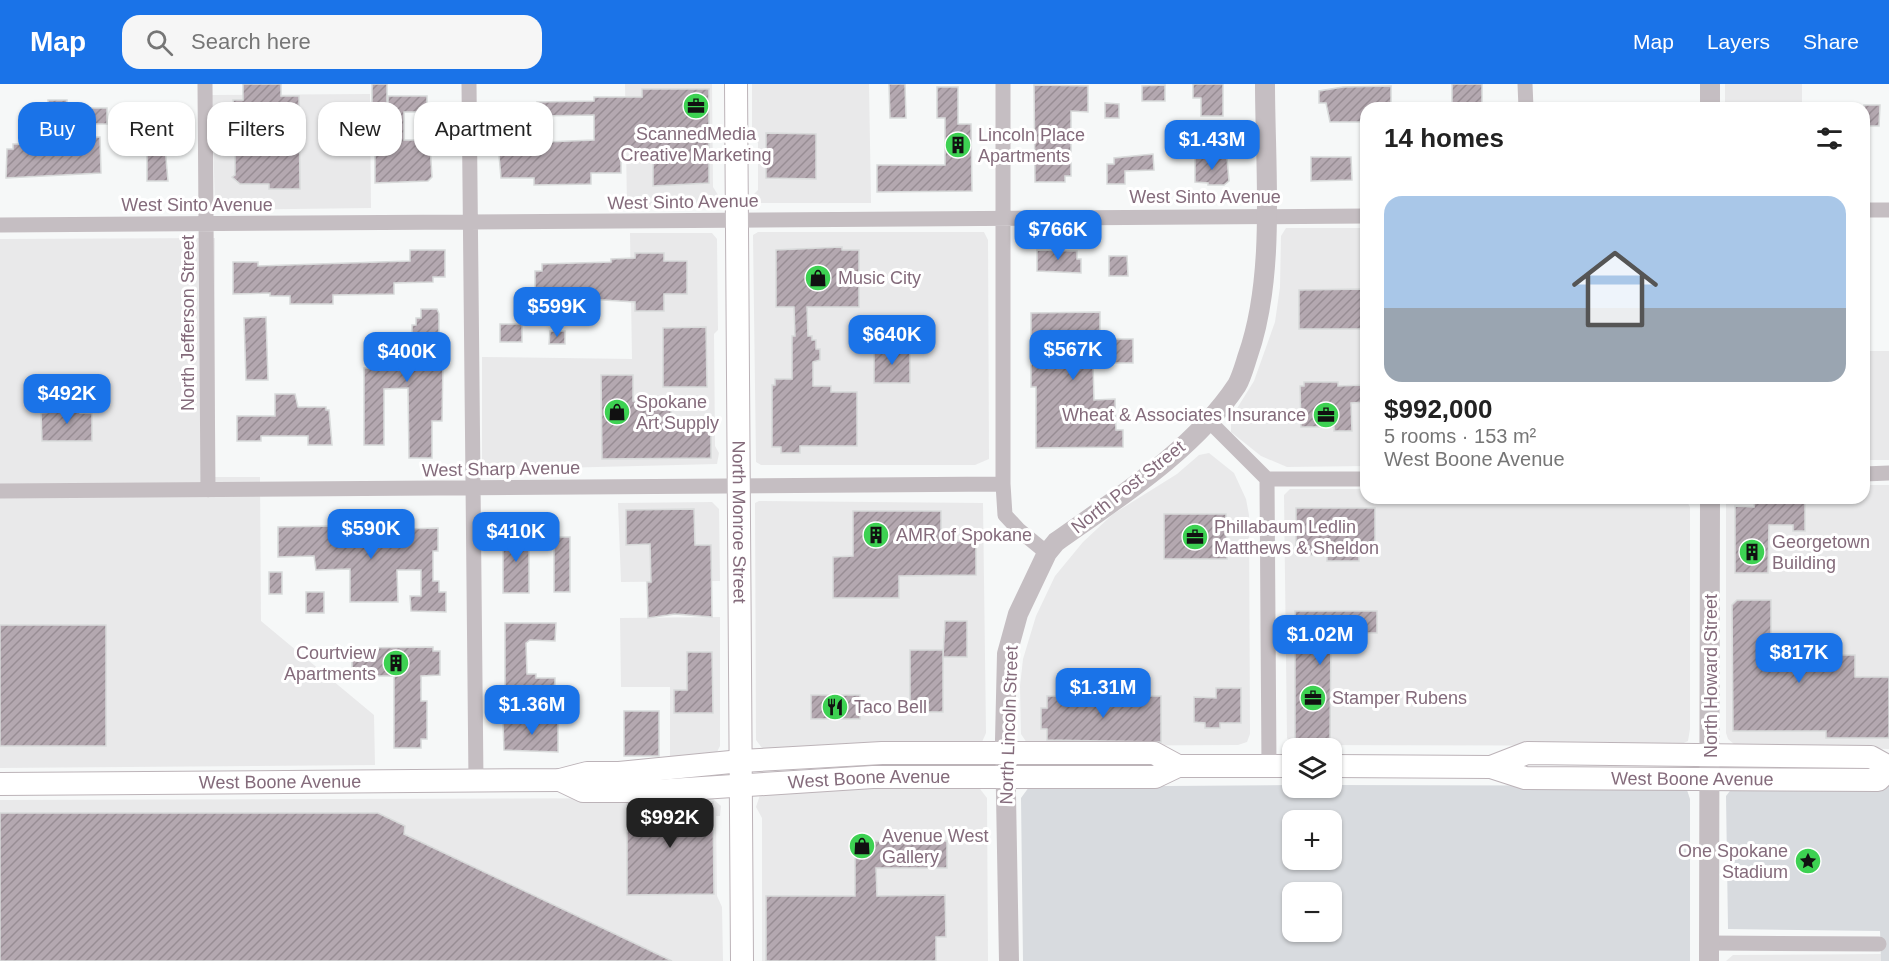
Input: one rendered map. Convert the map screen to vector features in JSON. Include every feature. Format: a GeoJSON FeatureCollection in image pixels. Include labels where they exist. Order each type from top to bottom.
{"type":"FeatureCollection","features":[{"type":"Feature","properties":{"kind":"main road","name":"North Monroe Street"},"geometry":{"type":"LineString","coordinates":[[736,84],[742,961]]}},
{"type":"Feature","properties":{"kind":"main road","name":"West Boone Avenue"},"geometry":{"type":"LineString","coordinates":[[0,784],[560,780],[587,772],[646,771],[741,761],[882,753],[1154,753],[1178,766]]}},
{"type":"Feature","properties":{"kind":"main road","name":"West Boone Avenue"},"geometry":{"type":"LineString","coordinates":[[1342,766],[1491,767],[1526,778],[1878,780],[1889,768],[1871,757],[1711,753],[1527,753],[1491,767]]}},
{"type":"Feature","properties":{"kind":"main road","name":"West Boone Avenue"},"geometry":{"type":"LineString","coordinates":[[560,780],[583,791],[655,791],[843,778],[1155,777],[1178,766],[1282,766]]}},
{"type":"Feature","properties":{"kind":"street","name":"North Jefferson Street"},"geometry":{"type":"LineString","coordinates":[[205,84],[208,224],[208,489]]}},
{"type":"Feature","properties":{"kind":"street"},"geometry":{"type":"LineString","coordinates":[[469,84],[476,782]]}},
{"type":"Feature","properties":{"kind":"street"},"geometry":{"type":"LineString","coordinates":[[1003,84],[1003,484],[1005,514],[1019,530],[1047,553]]}},
{"type":"Feature","properties":{"kind":"street","name":"North Post Street"},"geometry":{"type":"LineString","coordinates":[[1047,553],[1056,542],[1125,493],[1209,421],[1238,383],[1258,327],[1265,273],[1265,84]]}},
{"type":"Feature","properties":{"kind":"street"},"geometry":{"type":"LineString","coordinates":[[1525,84],[1526,102]]}},
{"type":"Feature","properties":{"kind":"street"},"geometry":{"type":"LineString","coordinates":[[1710,84],[1710,102]]}},
{"type":"Feature","properties":{"kind":"street"},"geometry":{"type":"LineString","coordinates":[[1870,210],[1889,210]]}},
{"type":"Feature","properties":{"kind":"street","name":"West Sinto Avenue"},"geometry":{"type":"LineString","coordinates":[[0,225],[470,224],[1360,216]]}},
{"type":"Feature","properties":{"kind":"street"},"geometry":{"type":"LineString","coordinates":[[1209,421],[1267,479],[1269,766]]}},
{"type":"Feature","properties":{"kind":"street"},"geometry":{"type":"LineString","coordinates":[[1870,474],[1889,473]]}},
{"type":"Feature","properties":{"kind":"street"},"geometry":{"type":"LineString","coordinates":[[1267,479],[1360,479]]}},
{"type":"Feature","properties":{"kind":"street","name":"West Sharp Avenue"},"geometry":{"type":"LineString","coordinates":[[0,491],[1003,484]]}},
{"type":"Feature","properties":{"kind":"street","name":"North Howard Street"},"geometry":{"type":"LineString","coordinates":[[1709,952],[1710,504]]}},
{"type":"Feature","properties":{"kind":"street","name":"North Lincoln Street"},"geometry":{"type":"LineString","coordinates":[[1009,961],[1005,753],[1007,654],[1018,614],[1047,553]]}},
{"type":"Feature","properties":{"kind":"street"},"geometry":{"type":"LineString","coordinates":[[1709,952],[1879,944]]}},
{"type":"Feature","properties":{"kind":"shaded area"},"geometry":{"type":"Polygon","coordinates":[[[625,84],[712,84],[713,187],[718,195],[710,205],[627,207],[625,84]]]}},
{"type":"Feature","properties":{"kind":"shaded area"},"geometry":{"type":"Polygon","coordinates":[[[752,84],[869,84],[871,203],[755,203],[753,195],[758,190],[758,143],[752,136],[752,84]]]}},
{"type":"Feature","properties":{"kind":"shaded area"},"geometry":{"type":"Polygon","coordinates":[[[1725,84],[1802,84],[1802,102],[1725,102],[1725,84]]]}},
{"type":"Feature","properties":{"kind":"shaded area"},"geometry":{"type":"Polygon","coordinates":[[[370,94],[370,102],[318,102],[318,156],[371,156],[371,208],[215,210],[214,156],[306,156],[306,102],[212,102],[212,95],[370,94]]]}},
{"type":"Feature","properties":{"kind":"shaded area"},"geometry":{"type":"Polygon","coordinates":[[[1286,228],[1360,228],[1360,466],[1287,467],[1261,456],[1231,432],[1231,418],[1254,381],[1275,322],[1280,287],[1281,236],[1286,228]]]}},
{"type":"Feature","properties":{"kind":"shaded area"},"geometry":{"type":"Polygon","coordinates":[[[758,232],[984,232],[988,240],[989,459],[975,465],[761,465],[756,462],[753,235],[758,232]]]}},
{"type":"Feature","properties":{"kind":"shaded area"},"geometry":{"type":"Polygon","coordinates":[[[630,233],[712,233],[717,239],[718,330],[714,334],[715,446],[719,453],[717,464],[482,470],[482,357],[632,359],[630,233]]]}},
{"type":"Feature","properties":{"kind":"shaded area"},"geometry":{"type":"Polygon","coordinates":[[[215,238],[215,477],[260,477],[261,621],[374,715],[375,765],[0,768],[0,239],[215,238]]]}},
{"type":"Feature","properties":{"kind":"shaded area"},"geometry":{"type":"Polygon","coordinates":[[[1870,351],[1889,351],[1889,460],[1870,460],[1870,351]]]}},
{"type":"Feature","properties":{"kind":"shaded area"},"geometry":{"type":"Polygon","coordinates":[[[1209,453],[1234,473],[1246,499],[1249,515],[1250,734],[1247,742],[1238,745],[1034,746],[1027,743],[1021,734],[1020,686],[1023,659],[1036,616],[1055,576],[1083,542],[1113,514],[1177,474],[1199,455],[1209,453]]]}},
{"type":"Feature","properties":{"kind":"shaded area"},"geometry":{"type":"Polygon","coordinates":[[[1870,485],[1889,485],[1889,749],[1735,745],[1728,739],[1726,733],[1726,504],[1870,504],[1870,485]]]}},
{"type":"Feature","properties":{"kind":"shaded area"},"geometry":{"type":"Polygon","coordinates":[[[1290,489],[1360,489],[1360,504],[1688,504],[1690,729],[1688,741],[1677,746],[1342,745],[1342,738],[1287,738],[1284,495],[1290,489]]]}},
{"type":"Feature","properties":{"kind":"shaded area"},"geometry":{"type":"Polygon","coordinates":[[[759,501],[983,503],[986,733],[982,742],[767,750],[762,748],[756,740],[755,503],[759,501]]]}},
{"type":"Feature","properties":{"kind":"shaded area"},"geometry":{"type":"Polygon","coordinates":[[[712,502],[719,509],[720,581],[621,582],[618,503],[712,502]]]}},
{"type":"Feature","properties":{"kind":"shaded area"},"geometry":{"type":"Polygon","coordinates":[[[720,617],[720,746],[717,752],[670,762],[670,687],[621,687],[620,618],[720,617]]]}},
{"type":"Feature","properties":{"kind":"shaded area"},"geometry":{"type":"Polygon","coordinates":[[[977,785],[987,798],[988,961],[762,961],[762,818],[756,807],[760,795],[811,789],[977,785]]]}},
{"type":"Feature","properties":{"kind":"shaded area"},"geometry":{"type":"Polygon","coordinates":[[[1282,785],[1282,798],[1342,798],[1342,785],[1675,786],[1687,790],[1690,799],[1690,961],[1023,961],[1021,798],[1029,787],[1282,785]]]}},
{"type":"Feature","properties":{"kind":"shaded area","name":"One Spokane Stadium"},"geometry":{"type":"Polygon","coordinates":[[[1740,785],[1889,786],[1889,961],[1881,961],[1880,931],[1728,929],[1726,796],[1733,787],[1740,785]]]}},
{"type":"Feature","properties":{"kind":"shaded area"},"geometry":{"type":"Polygon","coordinates":[[[712,798],[721,806],[720,816],[716,816],[717,896],[722,907],[723,961],[0,961],[0,800],[712,798]]]}},
{"type":"Feature","properties":{"kind":"shaded area"},"geometry":{"type":"Polygon","coordinates":[[[1881,954],[1881,961],[1726,961],[1733,955],[1881,954]]]}},
{"type":"Feature","properties":{"kind":"building"},"geometry":{"type":"Polygon","coordinates":[[[243,84],[281,84],[281,96],[299,96],[299,102],[233,102],[233,100],[243,100],[243,84]]]}},
{"type":"Feature","properties":{"kind":"building"},"geometry":{"type":"Polygon","coordinates":[[[372,84],[387,84],[387,102],[372,102],[372,84]]]}},
{"type":"Feature","properties":{"kind":"building"},"geometry":{"type":"Polygon","coordinates":[[[889,84],[905,84],[906,118],[890,118],[889,84]]]}},
{"type":"Feature","properties":{"kind":"building"},"geometry":{"type":"Polygon","coordinates":[[[1193,84],[1223,84],[1223,116],[1201,116],[1201,98],[1193,98],[1193,84]]]}},
{"type":"Feature","properties":{"kind":"building"},"geometry":{"type":"Polygon","coordinates":[[[1452,84],[1482,84],[1482,102],[1452,102],[1452,84]]]}},
{"type":"Feature","properties":{"kind":"building"},"geometry":{"type":"Polygon","coordinates":[[[1034,85],[1088,86],[1088,112],[1071,111],[1071,176],[1065,176],[1065,182],[1035,182],[1034,85]]]}},
{"type":"Feature","properties":{"kind":"building"},"geometry":{"type":"Polygon","coordinates":[[[1165,85],[1165,101],[1142,101],[1142,86],[1165,85]]]}},
{"type":"Feature","properties":{"kind":"building"},"geometry":{"type":"Polygon","coordinates":[[[1391,86],[1391,102],[1360,102],[1360,122],[1330,122],[1326,103],[1319,103],[1319,91],[1343,87],[1391,86]]]}},
{"type":"Feature","properties":{"kind":"building","name":"Lincoln Place Apartments"},"geometry":{"type":"Polygon","coordinates":[[[937,87],[958,87],[958,124],[971,124],[972,191],[877,192],[877,165],[945,165],[945,118],[937,118],[937,87]]]}},
{"type":"Feature","properties":{"kind":"building"},"geometry":{"type":"Polygon","coordinates":[[[642,89],[709,89],[709,183],[653,186],[653,152],[621,152],[621,173],[591,173],[591,184],[534,185],[534,178],[501,178],[499,156],[553,156],[553,142],[594,140],[594,115],[553,116],[553,102],[537,102],[594,101],[594,97],[642,97],[642,89]]]}},
{"type":"Feature","properties":{"kind":"building"},"geometry":{"type":"Polygon","coordinates":[[[388,96],[427,96],[427,102],[414,102],[414,112],[404,112],[404,140],[414,140],[414,156],[431,156],[432,177],[428,181],[375,183],[375,156],[402,156],[402,102],[388,102],[388,96]]]}},
{"type":"Feature","properties":{"kind":"building"},"geometry":{"type":"Polygon","coordinates":[[[48,100],[67,100],[67,102],[48,102],[48,100]]]}},
{"type":"Feature","properties":{"kind":"building"},"geometry":{"type":"Polygon","coordinates":[[[1105,103],[1119,104],[1119,118],[1105,118],[1105,103]]]}},
{"type":"Feature","properties":{"kind":"building"},"geometry":{"type":"Polygon","coordinates":[[[1870,105],[1880,105],[1879,126],[1870,126],[1870,105]]]}},
{"type":"Feature","properties":{"kind":"building"},"geometry":{"type":"Polygon","coordinates":[[[96,108],[107,108],[107,124],[96,124],[96,108]]]}},
{"type":"Feature","properties":{"kind":"building"},"geometry":{"type":"Polygon","coordinates":[[[1185,124],[1202,124],[1202,144],[1185,144],[1185,124]]]}},
{"type":"Feature","properties":{"kind":"building"},"geometry":{"type":"Polygon","coordinates":[[[766,133],[816,134],[816,179],[766,178],[766,133]]]}},
{"type":"Feature","properties":{"kind":"building"},"geometry":{"type":"Polygon","coordinates":[[[96,137],[100,137],[101,173],[6,178],[7,149],[13,149],[13,144],[18,144],[18,156],[96,156],[96,137]]]}},
{"type":"Feature","properties":{"kind":"building"},"geometry":{"type":"Polygon","coordinates":[[[1153,154],[1154,170],[1125,171],[1125,184],[1107,184],[1107,164],[1114,164],[1114,158],[1153,154]]]}},
{"type":"Feature","properties":{"kind":"building"},"geometry":{"type":"Polygon","coordinates":[[[147,156],[166,156],[168,181],[147,181],[147,156]]]}},
{"type":"Feature","properties":{"kind":"building"},"geometry":{"type":"Polygon","coordinates":[[[235,156],[300,156],[300,189],[269,189],[269,184],[240,184],[232,177],[235,175],[235,156]]]}},
{"type":"Feature","properties":{"kind":"building"},"geometry":{"type":"Polygon","coordinates":[[[1311,157],[1351,157],[1352,180],[1311,181],[1311,157]]]}},
{"type":"Feature","properties":{"kind":"building"},"geometry":{"type":"Polygon","coordinates":[[[1195,158],[1227,158],[1229,181],[1224,185],[1195,182],[1195,158]]]}},
{"type":"Feature","properties":{"kind":"building"},"geometry":{"type":"Polygon","coordinates":[[[842,247],[842,250],[859,250],[859,307],[807,307],[808,336],[816,340],[816,349],[820,349],[820,360],[813,362],[813,386],[831,386],[831,392],[857,392],[857,446],[800,446],[800,453],[781,453],[781,447],[772,447],[772,385],[775,385],[775,379],[792,379],[792,336],[795,336],[794,307],[776,307],[776,250],[842,247]]]}},
{"type":"Feature","properties":{"kind":"building"},"geometry":{"type":"Polygon","coordinates":[[[410,250],[445,250],[445,277],[433,277],[433,282],[394,283],[394,294],[333,295],[333,304],[290,304],[290,296],[270,296],[270,293],[233,294],[233,262],[258,262],[258,266],[410,261],[410,250]]]}},
{"type":"Feature","properties":{"kind":"building"},"geometry":{"type":"Polygon","coordinates":[[[1037,250],[1077,251],[1077,259],[1081,259],[1081,273],[1037,271],[1037,250]]]}},
{"type":"Feature","properties":{"kind":"building"},"geometry":{"type":"Polygon","coordinates":[[[635,253],[664,253],[664,261],[687,261],[687,294],[664,294],[664,311],[635,311],[635,302],[557,297],[557,303],[543,303],[543,293],[535,293],[535,271],[542,271],[542,264],[611,262],[611,259],[635,258],[635,253]]]}},
{"type":"Feature","properties":{"kind":"building"},"geometry":{"type":"Polygon","coordinates":[[[1109,256],[1127,256],[1128,276],[1109,276],[1109,256]]]}},
{"type":"Feature","properties":{"kind":"building"},"geometry":{"type":"Polygon","coordinates":[[[1360,289],[1360,329],[1299,329],[1299,290],[1360,289]]]}},
{"type":"Feature","properties":{"kind":"building"},"geometry":{"type":"Polygon","coordinates":[[[421,309],[437,309],[439,314],[439,360],[443,360],[442,421],[432,421],[432,458],[409,458],[408,388],[384,389],[384,445],[364,445],[364,368],[375,368],[375,335],[412,335],[412,325],[416,325],[416,318],[421,318],[421,309]]]}},
{"type":"Feature","properties":{"kind":"building"},"geometry":{"type":"Polygon","coordinates":[[[1100,312],[1100,339],[1133,339],[1133,363],[1093,363],[1094,400],[1115,399],[1116,430],[1123,430],[1123,447],[1036,448],[1036,387],[1031,387],[1031,313],[1100,312]]]}},
{"type":"Feature","properties":{"kind":"building"},"geometry":{"type":"Polygon","coordinates":[[[266,317],[268,380],[246,380],[244,318],[266,317]]]}},
{"type":"Feature","properties":{"kind":"building"},"geometry":{"type":"Polygon","coordinates":[[[500,324],[522,324],[522,342],[500,342],[500,324]]]}},
{"type":"Feature","properties":{"kind":"building"},"geometry":{"type":"Polygon","coordinates":[[[706,327],[707,387],[663,387],[663,328],[706,327]]]}},
{"type":"Feature","properties":{"kind":"building"},"geometry":{"type":"Polygon","coordinates":[[[550,331],[565,331],[565,344],[549,344],[550,331]]]}},
{"type":"Feature","properties":{"kind":"building"},"geometry":{"type":"Polygon","coordinates":[[[874,350],[910,350],[910,383],[874,383],[874,350]]]}},
{"type":"Feature","properties":{"kind":"building","name":"Spokane Art Supply"},"geometry":{"type":"Polygon","coordinates":[[[601,375],[633,375],[633,401],[671,401],[671,423],[711,423],[711,458],[602,459],[601,375]]]}},
{"type":"Feature","properties":{"kind":"building","name":"Wheat & Associates Insurance"},"geometry":{"type":"Polygon","coordinates":[[[1304,382],[1338,382],[1338,386],[1360,385],[1360,402],[1351,403],[1352,431],[1334,431],[1334,427],[1301,427],[1300,386],[1304,386],[1304,382]]]}},
{"type":"Feature","properties":{"kind":"building"},"geometry":{"type":"Polygon","coordinates":[[[275,394],[295,394],[298,407],[326,407],[326,410],[329,410],[332,445],[308,445],[308,436],[261,436],[261,441],[237,441],[237,416],[275,416],[275,394]]]}},
{"type":"Feature","properties":{"kind":"building"},"geometry":{"type":"Polygon","coordinates":[[[54,405],[80,405],[80,413],[92,413],[92,441],[42,441],[41,413],[54,412],[54,405]]]}},
{"type":"Feature","properties":{"kind":"building","name":"Georgetown Building"},"geometry":{"type":"Polygon","coordinates":[[[1754,504],[1805,504],[1805,531],[1793,531],[1793,525],[1769,525],[1768,573],[1735,573],[1735,506],[1754,507],[1754,504]]]}},
{"type":"Feature","properties":{"kind":"building"},"geometry":{"type":"Polygon","coordinates":[[[1296,508],[1375,508],[1375,555],[1359,555],[1359,561],[1327,561],[1327,555],[1296,555],[1296,508]]]}},
{"type":"Feature","properties":{"kind":"building"},"geometry":{"type":"Polygon","coordinates":[[[694,509],[695,545],[711,545],[712,617],[675,614],[648,618],[647,582],[651,582],[650,544],[626,545],[626,510],[694,509]]]}},
{"type":"Feature","properties":{"kind":"building"},"geometry":{"type":"Polygon","coordinates":[[[853,511],[941,511],[941,541],[976,541],[976,575],[899,576],[899,598],[833,598],[833,557],[853,556],[853,511]]]}},
{"type":"Feature","properties":{"kind":"building","name":"Phillabaum Ledlin Matthews & Sheldon"},"geometry":{"type":"Polygon","coordinates":[[[1164,514],[1226,514],[1227,559],[1164,559],[1164,514]]]}},
{"type":"Feature","properties":{"kind":"building"},"geometry":{"type":"Polygon","coordinates":[[[335,526],[335,531],[438,528],[438,551],[433,551],[433,581],[439,581],[439,592],[446,592],[446,612],[411,611],[410,596],[421,596],[421,570],[397,570],[398,602],[350,602],[350,569],[316,570],[314,556],[278,557],[278,527],[335,526]]]}},
{"type":"Feature","properties":{"kind":"building"},"geometry":{"type":"Polygon","coordinates":[[[503,534],[529,534],[529,593],[503,593],[503,534]]]}},
{"type":"Feature","properties":{"kind":"building"},"geometry":{"type":"Polygon","coordinates":[[[554,537],[570,537],[570,592],[554,592],[554,537]]]}},
{"type":"Feature","properties":{"kind":"building"},"geometry":{"type":"Polygon","coordinates":[[[269,572],[282,572],[282,594],[269,594],[269,572]]]}},
{"type":"Feature","properties":{"kind":"building"},"geometry":{"type":"Polygon","coordinates":[[[306,592],[324,592],[324,613],[306,613],[306,592]]]}},
{"type":"Feature","properties":{"kind":"building"},"geometry":{"type":"Polygon","coordinates":[[[1737,600],[1771,600],[1771,638],[1804,637],[1804,655],[1855,655],[1855,677],[1889,677],[1889,738],[1826,738],[1826,731],[1733,731],[1732,605],[1737,600]]]}},
{"type":"Feature","properties":{"kind":"building"},"geometry":{"type":"Polygon","coordinates":[[[1295,611],[1377,611],[1377,633],[1331,633],[1330,738],[1295,738],[1295,611]]]}},
{"type":"Feature","properties":{"kind":"building"},"geometry":{"type":"Polygon","coordinates":[[[945,621],[967,621],[967,657],[943,657],[945,621]]]}},
{"type":"Feature","properties":{"kind":"building"},"geometry":{"type":"Polygon","coordinates":[[[505,623],[556,623],[555,641],[530,640],[526,643],[527,674],[536,674],[536,678],[555,678],[555,693],[505,694],[505,623]]]}},
{"type":"Feature","properties":{"kind":"building"},"geometry":{"type":"Polygon","coordinates":[[[0,625],[106,625],[106,746],[0,746],[0,625]]]}},
{"type":"Feature","properties":{"kind":"building"},"geometry":{"type":"Polygon","coordinates":[[[433,647],[433,651],[440,651],[440,675],[421,676],[421,701],[427,701],[427,739],[421,739],[421,748],[394,748],[394,676],[352,676],[352,652],[359,652],[359,648],[433,647]]]}},
{"type":"Feature","properties":{"kind":"building"},"geometry":{"type":"Polygon","coordinates":[[[910,650],[943,650],[943,712],[910,712],[910,650]]]}},
{"type":"Feature","properties":{"kind":"building"},"geometry":{"type":"Polygon","coordinates":[[[687,652],[712,652],[713,713],[674,713],[674,690],[687,690],[687,652]]]}},
{"type":"Feature","properties":{"kind":"building"},"geometry":{"type":"Polygon","coordinates":[[[1216,688],[1241,688],[1241,723],[1220,723],[1220,728],[1205,728],[1205,723],[1194,722],[1194,697],[1216,698],[1216,688]]]}},
{"type":"Feature","properties":{"kind":"building","name":"Taco Bell"},"geometry":{"type":"Polygon","coordinates":[[[811,695],[860,695],[860,719],[811,719],[811,695]]]}},
{"type":"Feature","properties":{"kind":"building"},"geometry":{"type":"Polygon","coordinates":[[[1047,696],[1161,696],[1161,742],[1047,740],[1047,729],[1041,729],[1041,708],[1047,708],[1047,696]]]}},
{"type":"Feature","properties":{"kind":"building"},"geometry":{"type":"Polygon","coordinates":[[[624,711],[659,711],[659,756],[624,756],[624,711]]]}},
{"type":"Feature","properties":{"kind":"building"},"geometry":{"type":"Polygon","coordinates":[[[532,720],[558,720],[558,752],[504,750],[503,723],[532,723],[532,720]]]}},
{"type":"Feature","properties":{"kind":"building"},"geometry":{"type":"Polygon","coordinates":[[[713,802],[714,894],[627,895],[627,804],[713,802]]]}},
{"type":"Feature","properties":{"kind":"building"},"geometry":{"type":"Polygon","coordinates":[[[0,813],[378,813],[405,826],[404,834],[672,961],[0,961],[0,813]]]}},
{"type":"Feature","properties":{"kind":"building"},"geometry":{"type":"Polygon","coordinates":[[[855,841],[947,841],[947,868],[876,868],[877,896],[945,895],[946,937],[936,937],[936,961],[766,961],[766,896],[855,896],[855,841]]]}},
{"type":"Feature","properties":{"kind":"place","name":"ScannedMedia Creative Marketing"},"geometry":{"type":"Point","coordinates":[696,106]}},
{"type":"Feature","properties":{"kind":"place","name":"Lincoln Place Apartments"},"geometry":{"type":"Point","coordinates":[958,145]}},
{"type":"Feature","properties":{"kind":"place","name":"Music City"},"geometry":{"type":"Point","coordinates":[818,278]}},
{"type":"Feature","properties":{"kind":"place","name":"Spokane Art Supply"},"geometry":{"type":"Point","coordinates":[617,412]}},
{"type":"Feature","properties":{"kind":"place","name":"Wheat & Associates Insurance"},"geometry":{"type":"Point","coordinates":[1326,415]}},
{"type":"Feature","properties":{"kind":"place","name":"AMR of Spokane"},"geometry":{"type":"Point","coordinates":[876,535]}},
{"type":"Feature","properties":{"kind":"place","name":"Phillabaum Ledlin Matthews & Sheldon"},"geometry":{"type":"Point","coordinates":[1195,537]}},
{"type":"Feature","properties":{"kind":"place","name":"Georgetown Building"},"geometry":{"type":"Point","coordinates":[1752,552]}},
{"type":"Feature","properties":{"kind":"place","name":"Courtview Apartments"},"geometry":{"type":"Point","coordinates":[396,663]}},
{"type":"Feature","properties":{"kind":"place","name":"Stamper Rubens"},"geometry":{"type":"Point","coordinates":[1313,698]}},
{"type":"Feature","properties":{"kind":"place","name":"Taco Bell"},"geometry":{"type":"Point","coordinates":[835,707]}},
{"type":"Feature","properties":{"kind":"place","name":"Avenue West Gallery"},"geometry":{"type":"Point","coordinates":[862,846]}},
{"type":"Feature","properties":{"kind":"place","name":"One Spokane Stadium"},"geometry":{"type":"Point","coordinates":[1808,861]}}]}
